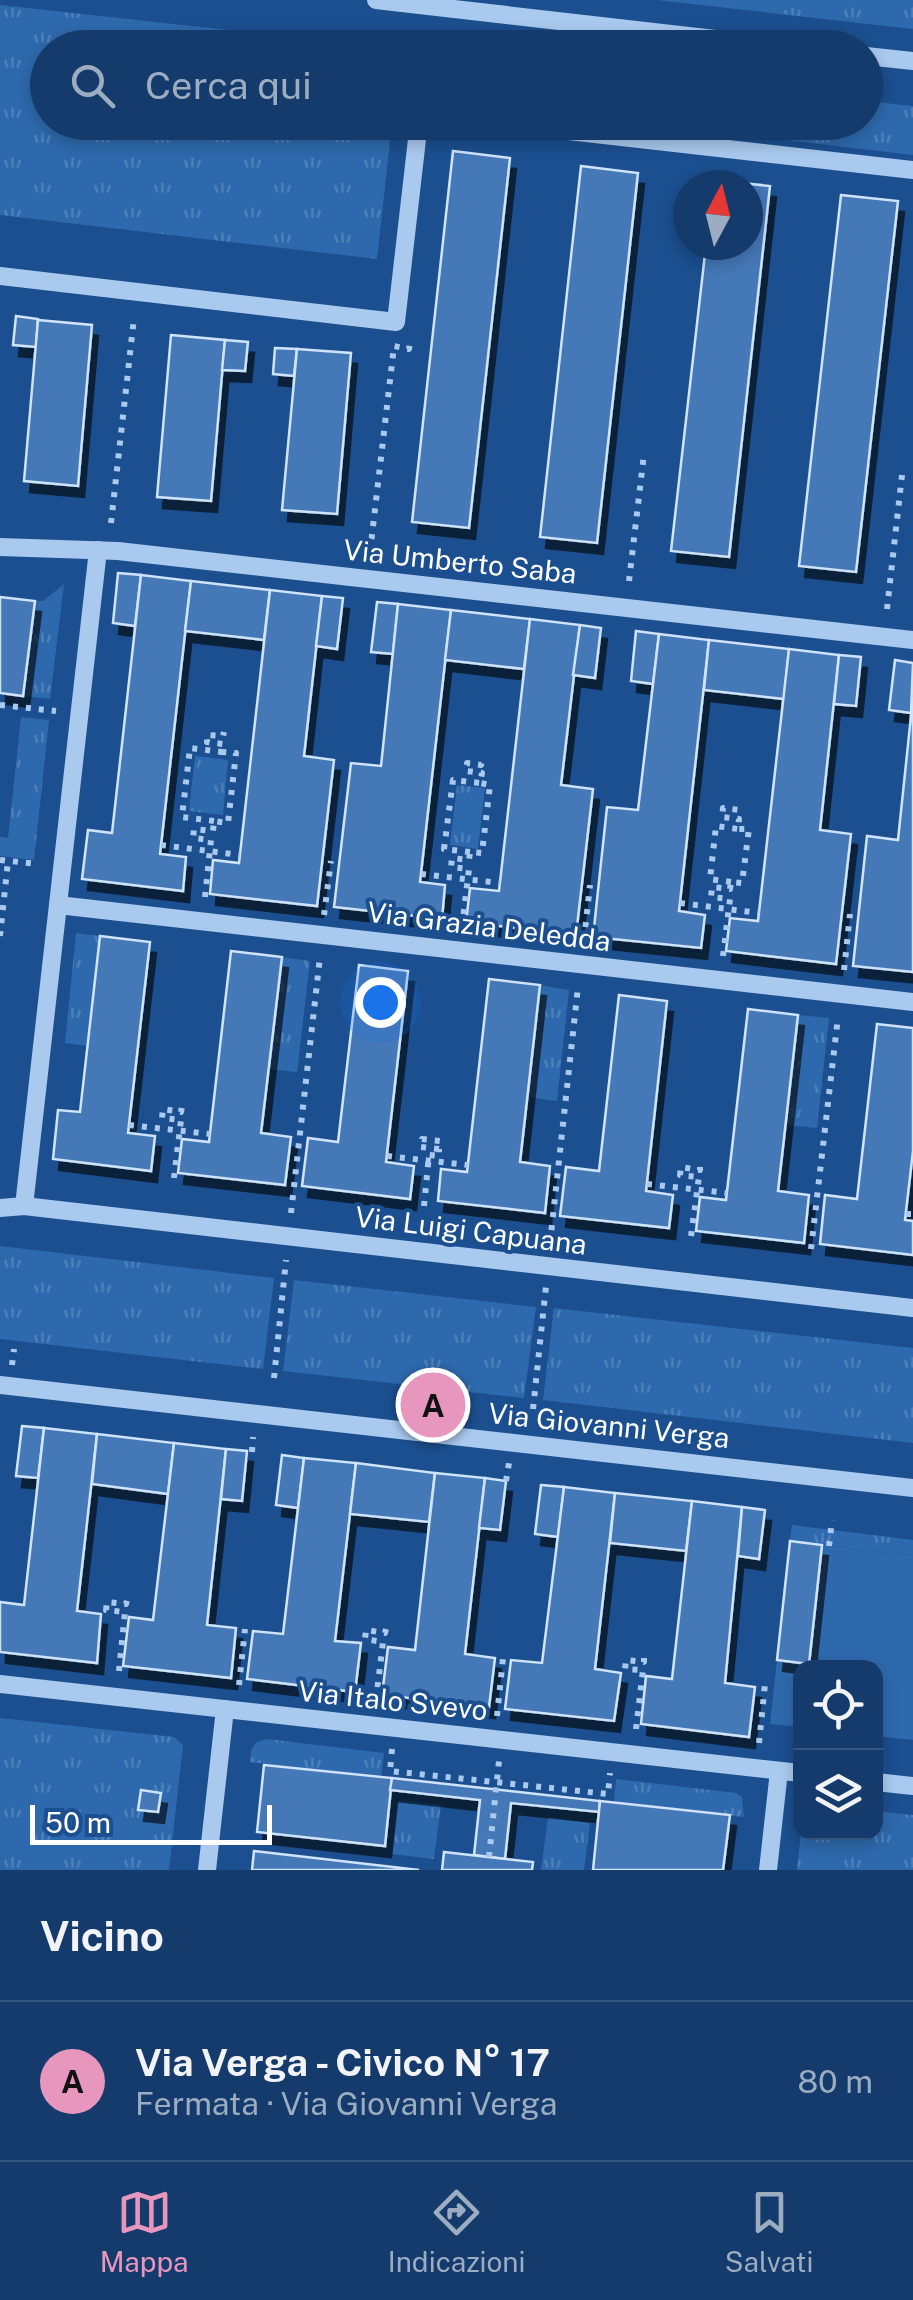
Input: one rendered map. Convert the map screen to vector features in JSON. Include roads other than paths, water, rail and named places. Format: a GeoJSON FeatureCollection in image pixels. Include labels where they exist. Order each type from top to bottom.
{"type":"FeatureCollection","features":[{"type":"Feature","properties":{"kind":"street"},"geometry":{"type":"LineString","coordinates":[[376,0],[636,30]]}},
{"type":"Feature","properties":{"kind":"street"},"geometry":{"type":"LineString","coordinates":[[883,58],[913,61]]}},
{"type":"Feature","properties":{"kind":"street"},"geometry":{"type":"LineString","coordinates":[[0,276],[396,322],[417,140]]}},
{"type":"Feature","properties":{"kind":"street"},"geometry":{"type":"LineString","coordinates":[[648,140],[913,170]]}},
{"type":"Feature","properties":{"kind":"street","name":"Via Umberto Saba"},"geometry":{"type":"LineString","coordinates":[[0,547],[98,550],[913,640]]}},
{"type":"Feature","properties":{"kind":"street"},"geometry":{"type":"LineString","coordinates":[[24,1206],[98,550]]}},
{"type":"Feature","properties":{"kind":"street","name":"Via Grazia Deledda"},"geometry":{"type":"LineString","coordinates":[[58,905],[913,1002]]}},
{"type":"Feature","properties":{"kind":"street","name":"Via Luigi Capuana"},"geometry":{"type":"LineString","coordinates":[[0,1208],[24,1206],[913,1308]]}},
{"type":"Feature","properties":{"kind":"street","name":"Via Giovanni Verga"},"geometry":{"type":"LineString","coordinates":[[0,1386],[913,1488]]}},
{"type":"Feature","properties":{"kind":"street","name":"Via Italo Svevo"},"geometry":{"type":"LineString","coordinates":[[0,1684],[793,1772]]}},
{"type":"Feature","properties":{"kind":"street"},"geometry":{"type":"LineString","coordinates":[[207,1870],[225,1709]]}},
{"type":"Feature","properties":{"kind":"street"},"geometry":{"type":"LineString","coordinates":[[768,1870],[779,1770]]}},
{"type":"Feature","properties":{"kind":"street"},"geometry":{"type":"LineString","coordinates":[[883,1783],[913,1786]]}},
{"type":"Feature","properties":{"kind":"place","name":"Via Verga - Civico N° 17"},"geometry":{"type":"Point","coordinates":[433,1405]}}]}
